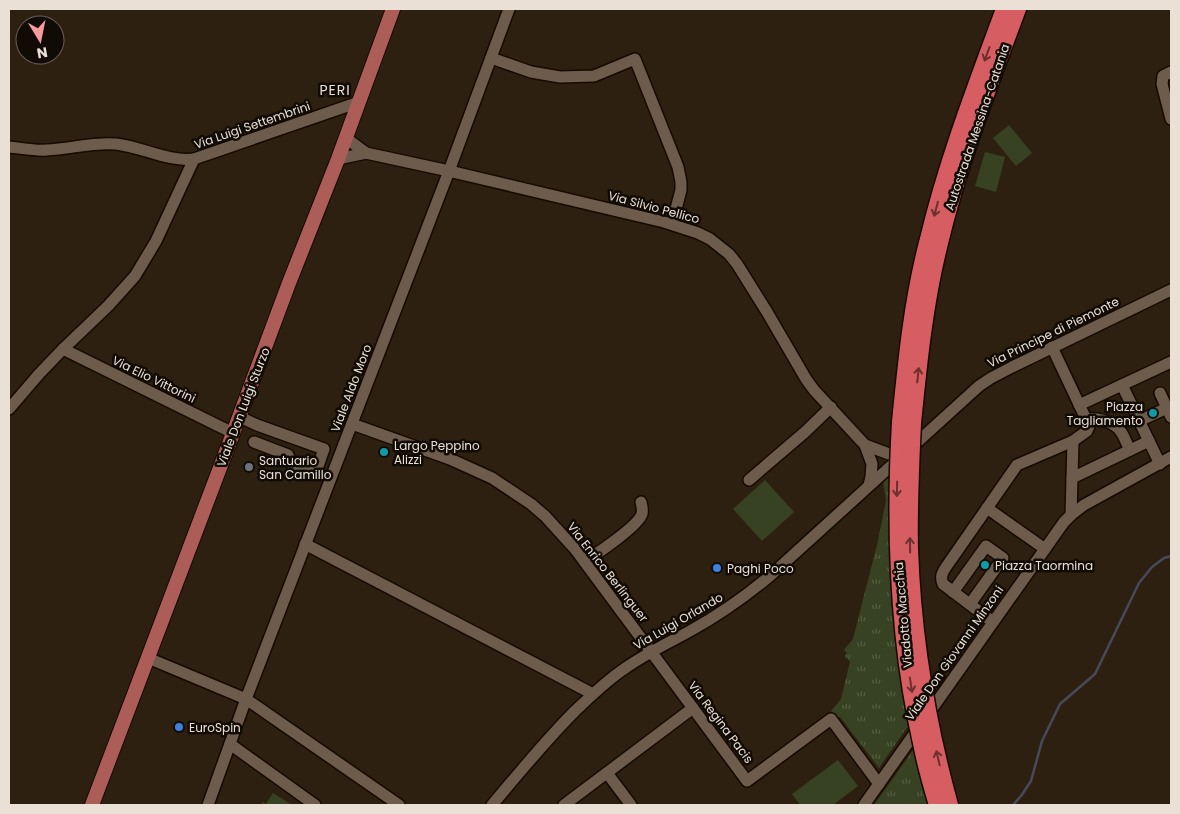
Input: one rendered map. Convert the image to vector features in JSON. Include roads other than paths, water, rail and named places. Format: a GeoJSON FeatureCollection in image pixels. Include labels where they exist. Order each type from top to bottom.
{"type":"FeatureCollection","features":[{"type":"Feature","properties":{"kind":"highway","name":"Autostrada Messina-Catania"},"geometry":{"type":"LineString","coordinates":[[906,423],[912,319],[927,241],[947,167],[962,121],[1004,9]]}},
{"type":"Feature","properties":{"kind":"highway","name":"Autostrada Messina-Catania"},"geometry":{"type":"LineString","coordinates":[[906,423],[939,245],[959,172],[1018,9]]}},
{"type":"Feature","properties":{"kind":"highway","name":"Viadotto Macchia"},"geometry":{"type":"LineString","coordinates":[[906,423],[897,472],[898,552],[902,620],[920,742],[937,805]]}},
{"type":"Feature","properties":{"kind":"highway","name":"Viadotto Macchia"},"geometry":{"type":"LineString","coordinates":[[906,423],[910,473],[910,551],[920,666],[930,723],[950,805]]}},
{"type":"Feature","properties":{"kind":"main road","name":"Viale Don Luigi Sturzo"},"geometry":{"type":"LineString","coordinates":[[92,805],[338,159],[393,9]]}},
{"type":"Feature","properties":{"kind":"street","name":"Viale Aldo Moro"},"geometry":{"type":"LineString","coordinates":[[208,805],[246,699],[449,171],[509,9]]}},
{"type":"Feature","properties":{"kind":"street"},"geometry":{"type":"LineString","coordinates":[[491,58],[531,72],[560,78],[594,76],[635,59],[678,167],[681,182],[672,224]]}},
{"type":"Feature","properties":{"kind":"street"},"geometry":{"type":"LineString","coordinates":[[1171,72],[1163,76],[1162,84],[1171,119]]}},
{"type":"Feature","properties":{"kind":"street","name":"Via Luigi Settembrini"},"geometry":{"type":"LineString","coordinates":[[9,147],[41,150],[116,144],[174,159],[194,159],[359,102]]}},
{"type":"Feature","properties":{"kind":"street"},"geometry":{"type":"LineString","coordinates":[[326,114],[342,117],[348,132],[366,153],[338,159]]}},
{"type":"Feature","properties":{"kind":"street","name":"Via Silvio Pellico"},"geometry":{"type":"LineString","coordinates":[[366,153],[672,224],[698,233],[719,244],[738,264],[814,390],[870,449]]}},
{"type":"Feature","properties":{"kind":"street"},"geometry":{"type":"LineString","coordinates":[[9,409],[39,374],[108,306],[135,276],[156,241],[194,159]]}},
{"type":"Feature","properties":{"kind":"street","name":"Via Principe di Piemonte"},"geometry":{"type":"LineString","coordinates":[[887,469],[985,382],[1000,372],[1171,290]]}},
{"type":"Feature","properties":{"kind":"street"},"geometry":{"type":"LineString","coordinates":[[993,622],[943,584],[941,575],[1017,466],[1073,441],[1087,431],[1089,426],[1052,347]]}},
{"type":"Feature","properties":{"kind":"street","name":"Via Elio Vittorini"},"geometry":{"type":"LineString","coordinates":[[63,349],[234,433]]}},
{"type":"Feature","properties":{"kind":"street"},"geometry":{"type":"LineString","coordinates":[[1080,405],[1171,362]]}},
{"type":"Feature","properties":{"kind":"street"},"geometry":{"type":"LineString","coordinates":[[1122,386],[1160,464]]}},
{"type":"Feature","properties":{"kind":"street"},"geometry":{"type":"LineString","coordinates":[[1139,421],[1169,412],[1160,393]]}},
{"type":"Feature","properties":{"kind":"street"},"geometry":{"type":"LineString","coordinates":[[749,480],[805,432],[830,407]]}},
{"type":"Feature","properties":{"kind":"street"},"geometry":{"type":"LineString","coordinates":[[240,417],[324,450],[316,472],[292,463],[288,455],[254,442]]}},
{"type":"Feature","properties":{"kind":"street"},"geometry":{"type":"LineString","coordinates":[[1086,419],[1104,421],[1118,428],[1130,450]]}},
{"type":"Feature","properties":{"kind":"street","name":"Via Enrico Berlinguer"},"geometry":{"type":"LineString","coordinates":[[352,424],[450,459],[492,478],[532,504],[575,549],[652,651]]}},
{"type":"Feature","properties":{"kind":"street"},"geometry":{"type":"LineString","coordinates":[[288,455],[294,438]]}},
{"type":"Feature","properties":{"kind":"street"},"geometry":{"type":"LineString","coordinates":[[1071,515],[1073,441]]}},
{"type":"Feature","properties":{"kind":"street"},"geometry":{"type":"LineString","coordinates":[[1072,478],[1149,441]]}},
{"type":"Feature","properties":{"kind":"street"},"geometry":{"type":"LineString","coordinates":[[870,449],[889,454],[908,450]]}},
{"type":"Feature","properties":{"kind":"street"},"geometry":{"type":"LineString","coordinates":[[870,449],[886,464],[887,469]]}},
{"type":"Feature","properties":{"kind":"street"},"geometry":{"type":"LineString","coordinates":[[869,485],[872,464],[870,449]]}},
{"type":"Feature","properties":{"kind":"street","name":"Viale Don Giovanni Minzoni"},"geometry":{"type":"LineString","coordinates":[[864,805],[1064,522],[1099,496],[1171,457]]}},
{"type":"Feature","properties":{"kind":"street","name":"Via Luigi Orlando"},"geometry":{"type":"LineString","coordinates":[[492,805],[554,733],[593,694],[624,669],[652,651],[693,629],[746,595],[771,575],[887,469]]}},
{"type":"Feature","properties":{"kind":"street"},"geometry":{"type":"LineString","coordinates":[[584,561],[611,544],[639,520],[642,514],[642,502]]}},
{"type":"Feature","properties":{"kind":"street"},"geometry":{"type":"LineString","coordinates":[[987,508],[1045,549]]}},
{"type":"Feature","properties":{"kind":"street"},"geometry":{"type":"LineString","coordinates":[[305,544],[593,694]]}},
{"type":"Feature","properties":{"kind":"street"},"geometry":{"type":"LineString","coordinates":[[952,592],[986,546],[1003,558],[970,604]]}},
{"type":"Feature","properties":{"kind":"street","name":"Via Regina Pacis"},"geometry":{"type":"LineString","coordinates":[[652,651],[747,781],[831,719],[879,784]]}},
{"type":"Feature","properties":{"kind":"street"},"geometry":{"type":"LineString","coordinates":[[148,658],[246,699],[398,805]]}},
{"type":"Feature","properties":{"kind":"street"},"geometry":{"type":"LineString","coordinates":[[564,805],[693,708]]}},
{"type":"Feature","properties":{"kind":"street"},"geometry":{"type":"LineString","coordinates":[[230,744],[315,805]]}},
{"type":"Feature","properties":{"kind":"street"},"geometry":{"type":"LineString","coordinates":[[607,773],[632,805]]}},
{"type":"Feature","properties":{"kind":"waterway"},"geometry":{"type":"LineString","coordinates":[[1013,805],[1031,781],[1042,741],[1060,704],[1095,674],[1139,583],[1152,567],[1164,558],[1171,556]]}},
{"type":"Feature","properties":{"kind":"place","name":"Piazza Tagliamento"},"geometry":{"type":"Point","coordinates":[1153,413]}},
{"type":"Feature","properties":{"kind":"place","name":"Largo Peppino Alizzi"},"geometry":{"type":"Point","coordinates":[384,452]}},
{"type":"Feature","properties":{"kind":"place","name":"Santuario San Camillo"},"geometry":{"type":"Point","coordinates":[249,467]}},
{"type":"Feature","properties":{"kind":"place","name":"Piazza Taormina"},"geometry":{"type":"Point","coordinates":[985,565]}},
{"type":"Feature","properties":{"kind":"place","name":"Paghi Poco"},"geometry":{"type":"Point","coordinates":[717,568]}},
{"type":"Feature","properties":{"kind":"place","name":"EuroSpin"},"geometry":{"type":"Point","coordinates":[179,727]}},
{"type":"Feature","properties":{"kind":"district","name":"PERI"},"geometry":{"type":"Point","coordinates":[335,90]}}]}
